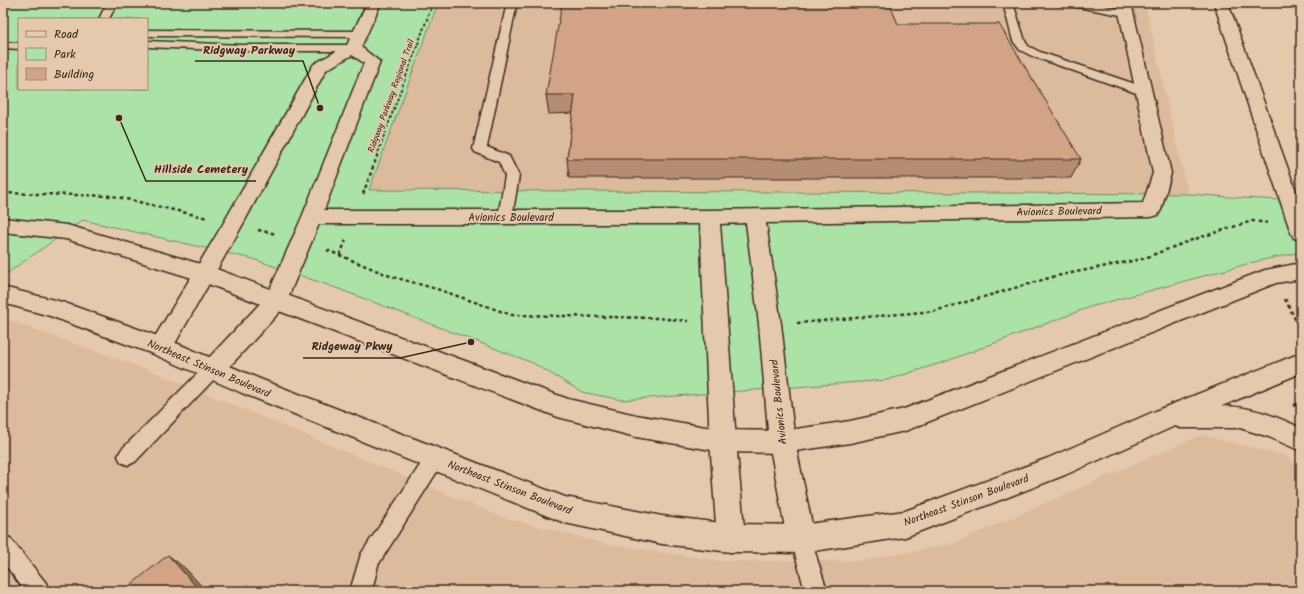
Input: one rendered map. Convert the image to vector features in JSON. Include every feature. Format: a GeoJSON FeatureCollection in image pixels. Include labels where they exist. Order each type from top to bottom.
{"type":"FeatureCollection","features":[{"type":"Feature","properties":{"kind":"main road"},"geometry":{"type":"LineString","coordinates":[[161,347],[233,224],[320,67],[356,41],[374,3]]}},
{"type":"Feature","properties":{"kind":"main road"},"geometry":{"type":"LineString","coordinates":[[1221,3],[1301,232]]}},
{"type":"Feature","properties":{"kind":"main road","name":"Avionics Boulevard"},"geometry":{"type":"LineString","coordinates":[[312,217],[710,217],[1151,210],[1162,173],[1125,8]]}},
{"type":"Feature","properties":{"kind":"main road"},"geometry":{"type":"LineString","coordinates":[[212,370],[276,301],[312,217],[372,62],[356,41]]}},
{"type":"Feature","properties":{"kind":"main road","name":"Avionics Boulevard"},"geometry":{"type":"LineString","coordinates":[[755,216],[770,324],[782,442],[801,539]]}},
{"type":"Feature","properties":{"kind":"main road"},"geometry":{"type":"LineString","coordinates":[[710,217],[723,441],[731,538]]}},
{"type":"Feature","properties":{"kind":"main road"},"geometry":{"type":"LineString","coordinates":[[3,225],[67,232],[204,273],[567,409],[636,426],[723,441],[782,442],[850,432],[905,420],[1273,276],[1301,271]]}},
{"type":"Feature","properties":{"kind":"main road","name":"Northeast Stinson Boulevard"},"geometry":{"type":"LineString","coordinates":[[3,295],[54,308],[161,347],[212,370],[565,510],[662,530],[731,538],[801,539],[905,524],[1056,467],[1169,417],[1301,362]]}},
{"type":"Feature","properties":{"kind":"main road"},"geometry":{"type":"LineString","coordinates":[[1169,417],[1240,417],[1276,428],[1301,440]]}},
{"type":"Feature","properties":{"kind":"lane"},"geometry":{"type":"LineString","coordinates":[[104,18],[112,3]]}},
{"type":"Feature","properties":{"kind":"lane"},"geometry":{"type":"LineString","coordinates":[[505,217],[512,176],[504,159],[480,149],[512,3]]}},
{"type":"Feature","properties":{"kind":"lane"},"geometry":{"type":"LineString","coordinates":[[1008,3],[1019,41],[1024,48],[1036,54],[1143,91]]}},
{"type":"Feature","properties":{"kind":"lane"},"geometry":{"type":"LineString","coordinates":[[1072,3],[1125,8]]}},
{"type":"Feature","properties":{"kind":"lane"},"geometry":{"type":"LineString","coordinates":[[148,33],[356,41]]}},
{"type":"Feature","properties":{"kind":"lane"},"geometry":{"type":"LineString","coordinates":[[148,44],[242,48],[356,41]]}},
{"type":"Feature","properties":{"kind":"lane"},"geometry":{"type":"LineString","coordinates":[[3,45],[18,46]]}},
{"type":"Feature","properties":{"kind":"lane"},"geometry":{"type":"LineString","coordinates":[[128,456],[212,370]]}},
{"type":"Feature","properties":{"kind":"lane"},"geometry":{"type":"LineString","coordinates":[[361,591],[368,561],[435,459]]}},
{"type":"Feature","properties":{"kind":"lane"},"geometry":{"type":"LineString","coordinates":[[801,539],[816,591]]}},
{"type":"Feature","properties":{"kind":"lane"},"geometry":{"type":"LineString","coordinates":[[3,545],[38,591]]}},
{"type":"Feature","properties":{"kind":"path","name":"Ridgway Parkway Regional Trail"},"geometry":{"type":"LineString","coordinates":[[363,194],[433,3]]}},
{"type":"Feature","properties":{"kind":"path"},"geometry":{"type":"LineString","coordinates":[[3,193],[113,196],[208,218]]}},
{"type":"Feature","properties":{"kind":"path"},"geometry":{"type":"LineString","coordinates":[[793,324],[935,311],[1056,276],[1142,259],[1189,240],[1252,221],[1272,224]]}},
{"type":"Feature","properties":{"kind":"path"},"geometry":{"type":"LineString","coordinates":[[257,230],[277,234]]}},
{"type":"Feature","properties":{"kind":"path"},"geometry":{"type":"LineString","coordinates":[[340,255],[347,237]]}},
{"type":"Feature","properties":{"kind":"path"},"geometry":{"type":"LineString","coordinates":[[326,249],[390,276],[440,290],[512,315],[657,318],[692,321]]}},
{"type":"Feature","properties":{"kind":"path"},"geometry":{"type":"LineString","coordinates":[[1285,299],[1301,331]]}},
{"type":"Feature","properties":{"kind":"shaded area"},"geometry":{"type":"Polygon","coordinates":[[[438,3],[1145,3],[1188,194],[368,190],[438,3]]]}},
{"type":"Feature","properties":{"kind":"shaded area"},"geometry":{"type":"Polygon","coordinates":[[[3,318],[154,372],[502,517],[606,544],[722,561],[860,561],[952,544],[1201,435],[1286,456],[1301,469],[1301,591],[3,591],[3,318]]]}},
{"type":"Feature","properties":{"kind":"green space"},"geometry":{"type":"Polygon","coordinates":[[[3,3],[438,3],[369,190],[1188,194],[1301,201],[1301,252],[1258,261],[1090,307],[947,361],[887,380],[622,400],[582,392],[533,363],[339,289],[253,259],[83,220],[3,276],[3,3]]]}},
{"type":"Feature","properties":{"kind":"building"},"geometry":{"type":"Polygon","coordinates":[[[562,3],[889,3],[898,24],[999,24],[1081,159],[567,159],[575,95],[546,95],[562,3]]]}},
{"type":"Feature","properties":{"kind":"building"},"geometry":{"type":"Polygon","coordinates":[[[168,555],[200,591],[123,591],[168,555]]]}},
{"type":"Feature","properties":{"kind":"place","name":"Ridgway Parkway"},"geometry":{"type":"Point","coordinates":[320,108]}},
{"type":"Feature","properties":{"kind":"place","name":"Hillside Cemetery"},"geometry":{"type":"Point","coordinates":[119,118]}},
{"type":"Feature","properties":{"kind":"place","name":"Ridgeway Pkwy"},"geometry":{"type":"Point","coordinates":[471,342]}}]}
